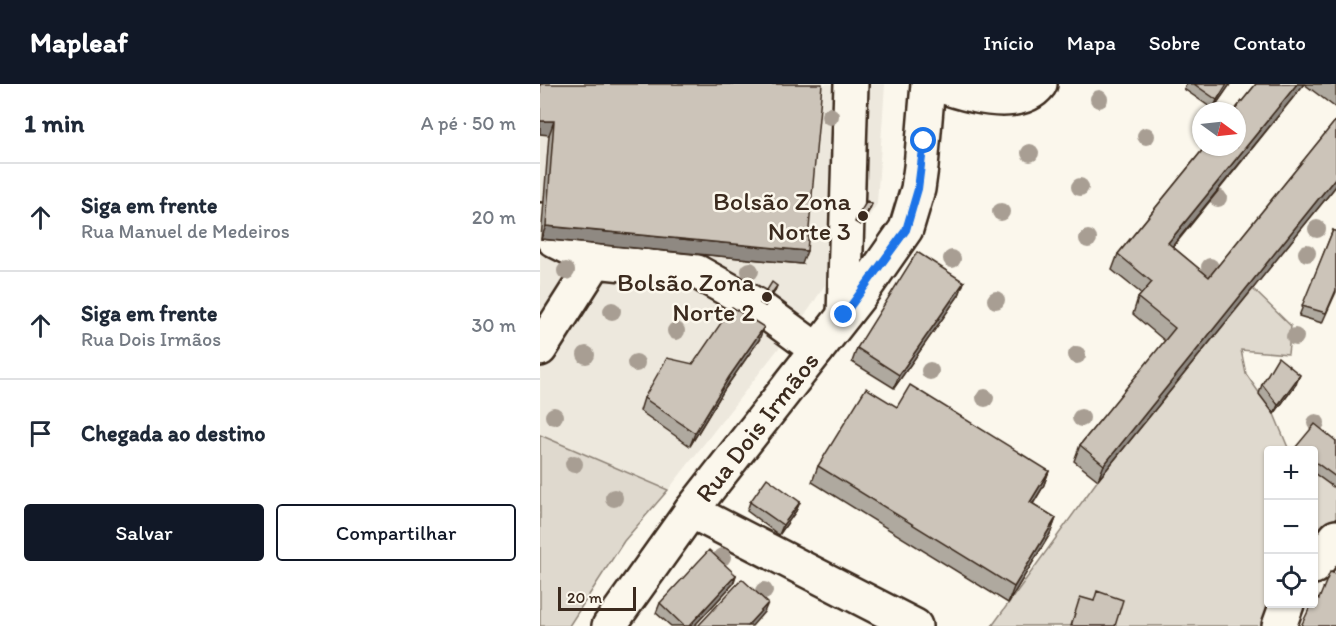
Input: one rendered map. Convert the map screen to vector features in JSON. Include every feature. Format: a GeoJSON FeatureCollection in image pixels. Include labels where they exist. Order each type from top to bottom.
{"type":"FeatureCollection","features":[{"type":"Feature","properties":{"kind":"main road"},"geometry":{"type":"LineString","coordinates":[[844,315],[851,84]]}},
{"type":"Feature","properties":{"kind":"main road","name":"Rua Dois Irmãos"},"geometry":{"type":"LineString","coordinates":[[609,626],[691,512],[844,315],[906,230],[918,189],[928,84]]}},
{"type":"Feature","properties":{"kind":"main road"},"geometry":{"type":"LineString","coordinates":[[936,84],[974,96],[1013,98],[1033,93],[1040,84]]}},
{"type":"Feature","properties":{"kind":"main road"},"geometry":{"type":"LineString","coordinates":[[540,220],[554,240],[596,261],[697,272],[756,305],[817,350]]}},
{"type":"Feature","properties":{"kind":"main road"},"geometry":{"type":"LineString","coordinates":[[540,349],[596,261]]}},
{"type":"Feature","properties":{"kind":"main road"},"geometry":{"type":"LineString","coordinates":[[691,512],[915,626]]}},
{"type":"Feature","properties":{"kind":"main road"},"geometry":{"type":"LineString","coordinates":[[1318,562],[1336,537]]}},
{"type":"Feature","properties":{"kind":"main road"},"geometry":{"type":"LineString","coordinates":[[1279,626],[1285,608]]}},
{"type":"Feature","properties":{"kind":"shaded area"},"geometry":{"type":"Polygon","coordinates":[[[540,84],[885,84],[877,204],[810,308],[668,490],[540,435],[540,84]]]}},
{"type":"Feature","properties":{"kind":"shaded area"},"geometry":{"type":"Polygon","coordinates":[[[1253,289],[1291,326],[1288,354],[1241,350],[1246,374],[1274,414],[1287,446],[1264,446],[1264,608],[1298,608],[1287,626],[992,626],[1098,480],[1253,289]]]}},
{"type":"Feature","properties":{"kind":"shaded area"},"geometry":{"type":"Polygon","coordinates":[[[540,435],[668,490],[624,541],[569,626],[540,626],[540,435]]]}},
{"type":"Feature","properties":{"kind":"shaded area"},"geometry":{"type":"Polygon","coordinates":[[[1318,472],[1336,482],[1336,547],[1318,576],[1318,472]]]}},
{"type":"Feature","properties":{"kind":"building"},"geometry":{"type":"Polygon","coordinates":[[[540,84],[822,84],[807,251],[546,226],[554,121],[540,121],[540,84]]]}},
{"type":"Feature","properties":{"kind":"building"},"geometry":{"type":"Polygon","coordinates":[[[1194,84],[1227,84],[1217,100],[1194,84]]]}},
{"type":"Feature","properties":{"kind":"building"},"geometry":{"type":"Polygon","coordinates":[[[1256,84],[1297,84],[1246,147],[1246,102],[1241,102],[1256,84]]]}},
{"type":"Feature","properties":{"kind":"building"},"geometry":{"type":"Polygon","coordinates":[[[1336,120],[1336,177],[1104,465],[1080,445],[1175,328],[1138,298],[1152,282],[1118,254],[1198,156],[1239,156],[1168,243],[1209,277],[1336,120]]]}},
{"type":"Feature","properties":{"kind":"building","name":"Bolsão Zona Norte 3"},"geometry":{"type":"Polygon","coordinates":[[[867,201],[872,204],[862,221],[857,217],[867,201]]]}},
{"type":"Feature","properties":{"kind":"building"},"geometry":{"type":"Polygon","coordinates":[[[1333,230],[1336,232],[1336,290],[1326,313],[1302,306],[1333,230]]]}},
{"type":"Feature","properties":{"kind":"building"},"geometry":{"type":"Polygon","coordinates":[[[917,252],[964,282],[899,375],[857,348],[917,252]]]}},
{"type":"Feature","properties":{"kind":"building"},"geometry":{"type":"Polygon","coordinates":[[[772,282],[777,286],[766,301],[762,298],[772,282]]]}},
{"type":"Feature","properties":{"kind":"building"},"geometry":{"type":"Polygon","coordinates":[[[732,307],[764,327],[729,377],[695,433],[644,398],[667,358],[693,364],[732,307]]]}},
{"type":"Feature","properties":{"kind":"building"},"geometry":{"type":"Polygon","coordinates":[[[1278,357],[1300,375],[1278,405],[1262,384],[1278,357]]]}},
{"type":"Feature","properties":{"kind":"building"},"geometry":{"type":"Polygon","coordinates":[[[910,385],[1049,471],[1030,502],[1056,518],[1014,587],[818,466],[866,388],[897,407],[910,385]]]}},
{"type":"Feature","properties":{"kind":"building"},"geometry":{"type":"Polygon","coordinates":[[[1315,424],[1336,441],[1336,477],[1318,464],[1318,446],[1297,446],[1315,424]]]}},
{"type":"Feature","properties":{"kind":"building"},"geometry":{"type":"Polygon","coordinates":[[[767,478],[800,502],[783,525],[750,502],[767,478]]]}},
{"type":"Feature","properties":{"kind":"building"},"geometry":{"type":"Polygon","coordinates":[[[709,550],[736,575],[689,626],[684,626],[660,603],[709,550]]]}},
{"type":"Feature","properties":{"kind":"building"},"geometry":{"type":"Polygon","coordinates":[[[1330,572],[1336,574],[1336,626],[1301,626],[1310,608],[1318,608],[1319,599],[1330,572]]]}},
{"type":"Feature","properties":{"kind":"building"},"geometry":{"type":"Polygon","coordinates":[[[742,579],[768,603],[747,626],[698,626],[742,579]]]}},
{"type":"Feature","properties":{"kind":"building"},"geometry":{"type":"Polygon","coordinates":[[[1097,591],[1123,600],[1115,626],[1071,626],[1080,597],[1094,601],[1097,591]]]}},
{"type":"Feature","properties":{"kind":"place","name":"Bolsão Zona Norte 3"},"geometry":{"type":"Point","coordinates":[863,216]}},
{"type":"Feature","properties":{"kind":"place","name":"Bolsão Zona Norte 2"},"geometry":{"type":"Point","coordinates":[767,297]}},
{"type":"Feature","properties":{"kind":"route"},"geometry":{"type":"LineString","coordinates":[[844,315],[861,295],[906,230],[918,189],[924,141]]}}]}
